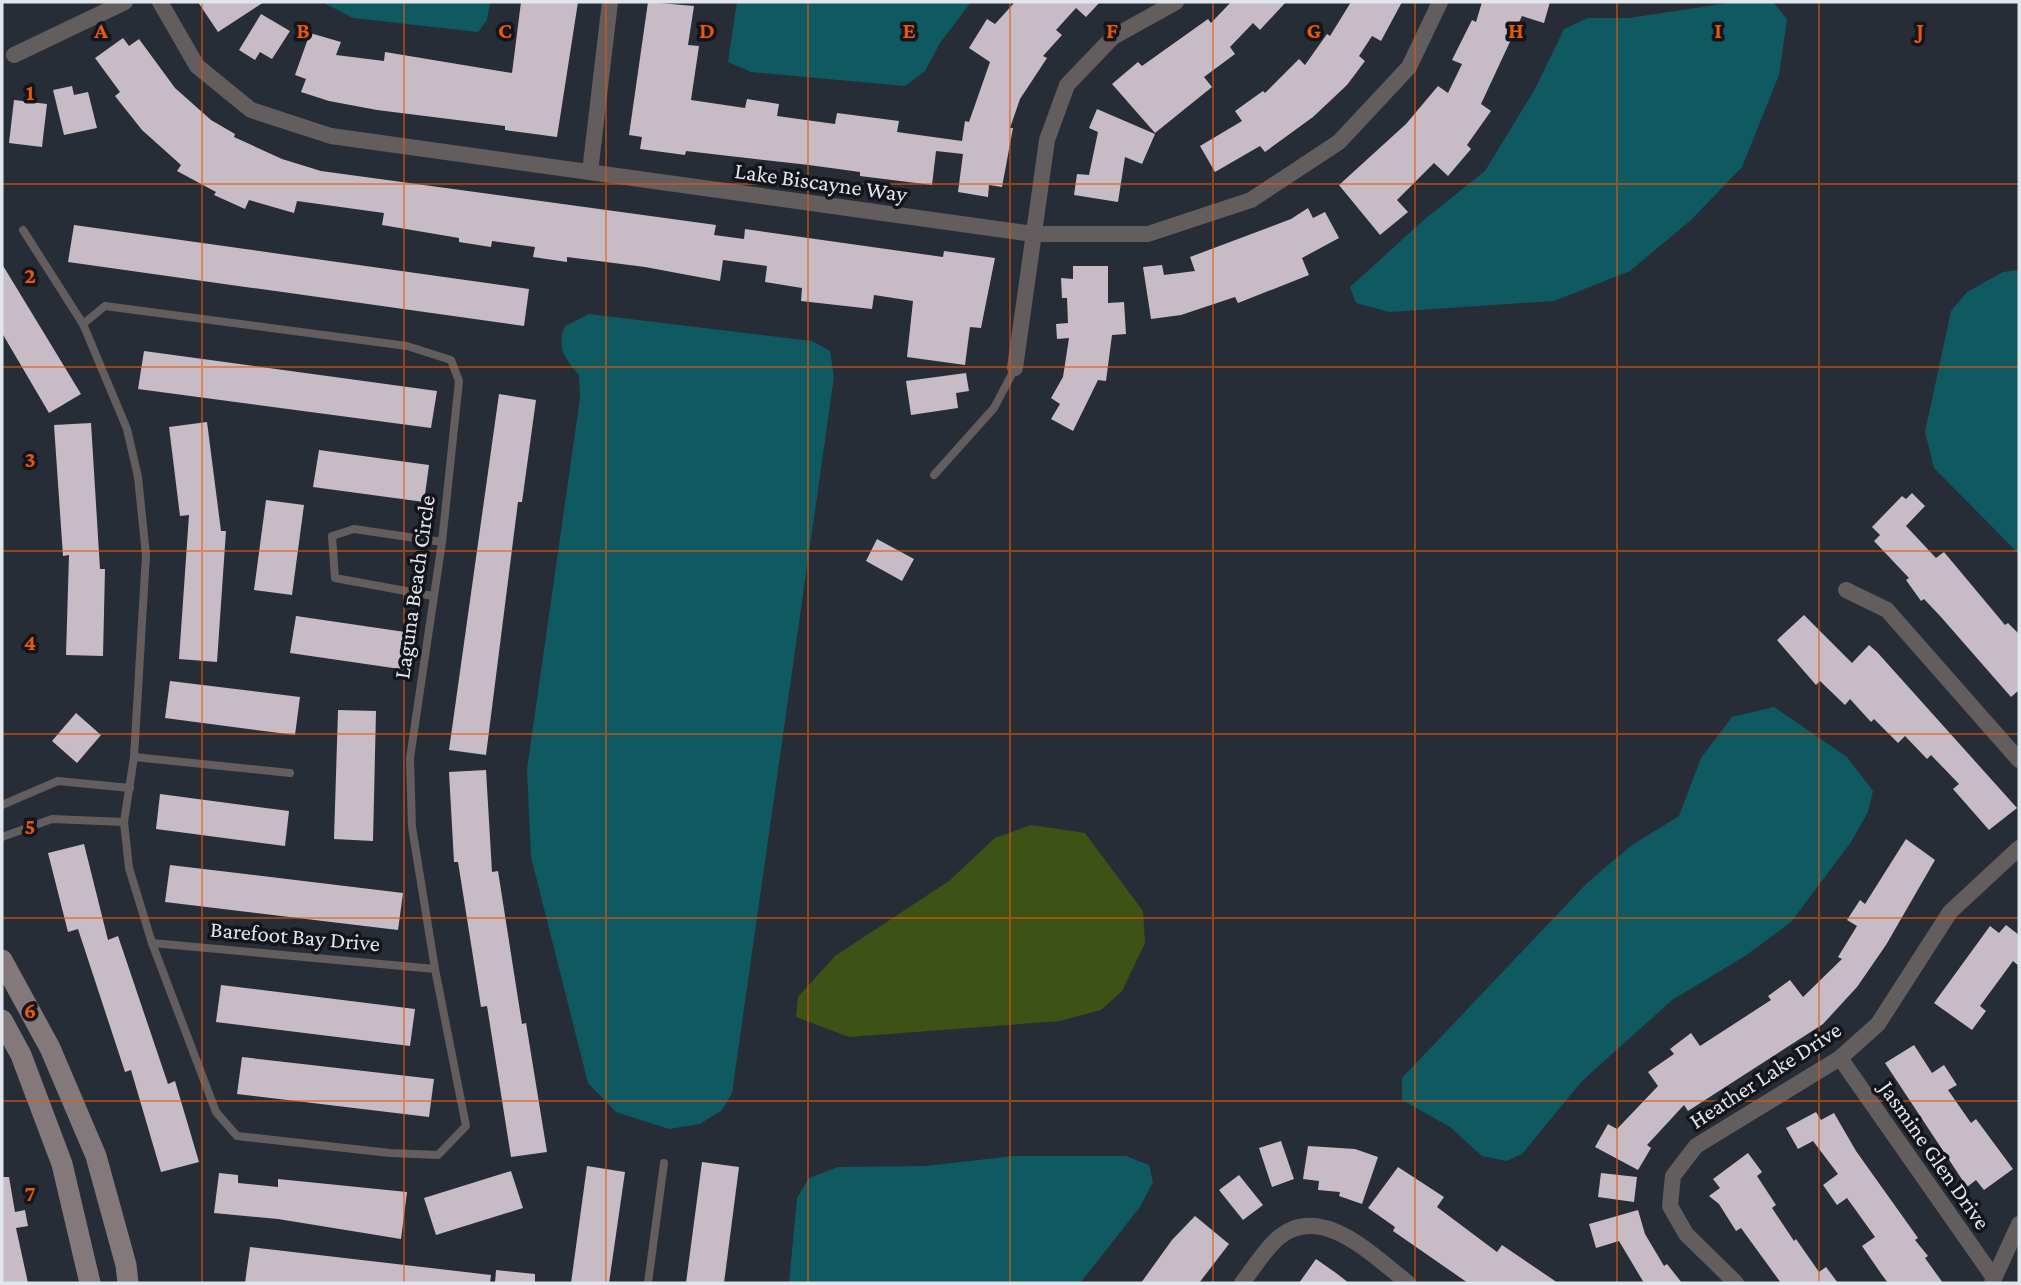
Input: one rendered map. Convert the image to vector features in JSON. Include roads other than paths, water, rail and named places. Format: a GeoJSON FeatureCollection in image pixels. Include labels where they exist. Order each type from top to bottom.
{"type":"FeatureCollection","features":[{"type":"Feature","properties":{"kind":"main road"},"geometry":{"type":"LineString","coordinates":[[2,960],[50,1048],[96,1156],[126,1265],[128,1283]]}},
{"type":"Feature","properties":{"kind":"main road"},"geometry":{"type":"LineString","coordinates":[[2,1020],[21,1055],[62,1164],[90,1283]]}},
{"type":"Feature","properties":{"kind":"street"},"geometry":{"type":"LineString","coordinates":[[14,55],[125,2]]}},
{"type":"Feature","properties":{"kind":"street","name":"Lake Biscayne Way"},"geometry":{"type":"LineString","coordinates":[[160,2],[197,66],[251,110],[331,136],[1033,234],[1148,234],[1251,200],[1339,142],[1409,66],[1440,2]]}},
{"type":"Feature","properties":{"kind":"street"},"geometry":{"type":"LineString","coordinates":[[590,172],[610,2]]}},
{"type":"Feature","properties":{"kind":"street"},"geometry":{"type":"LineString","coordinates":[[1015,368],[1047,141],[1067,85],[1113,37],[1176,2]]}},
{"type":"Feature","properties":{"kind":"street"},"geometry":{"type":"LineString","coordinates":[[1846,590],[1887,610],[2019,760]]}},
{"type":"Feature","properties":{"kind":"street","name":"Heather Lake Drive"},"geometry":{"type":"LineString","coordinates":[[1736,1283],[1686,1234],[1670,1206],[1673,1176],[1696,1146],[1840,1058],[1878,1024],[1950,912],[2019,848]]}},
{"type":"Feature","properties":{"kind":"street","name":"Jasmine Glen Drive"},"geometry":{"type":"LineString","coordinates":[[1840,1058],[1993,1281]]}},
{"type":"Feature","properties":{"kind":"street"},"geometry":{"type":"LineString","coordinates":[[1993,1281],[2019,1224]]}},
{"type":"Feature","properties":{"kind":"street"},"geometry":{"type":"LineString","coordinates":[[1242,1283],[1273,1242],[1298,1227],[1326,1226],[1355,1241],[1408,1283]]}},
{"type":"Feature","properties":{"kind":"lane"},"geometry":{"type":"LineString","coordinates":[[23,230],[83,324]]}},
{"type":"Feature","properties":{"kind":"lane","name":"Laguna Beach Circle"},"geometry":{"type":"LineString","coordinates":[[105,306],[407,346],[451,360],[459,381],[442,541],[410,758],[412,827],[435,969],[466,1126],[438,1155],[390,1153],[237,1136],[216,1112],[152,943],[129,868],[124,822],[134,757],[146,555],[138,477],[127,429],[83,324],[105,306]]}},
{"type":"Feature","properties":{"kind":"lane"},"geometry":{"type":"LineString","coordinates":[[934,475],[994,408],[1015,368]]}},
{"type":"Feature","properties":{"kind":"lane"},"geometry":{"type":"LineString","coordinates":[[433,596],[335,578],[332,536],[354,529],[442,541]]}},
{"type":"Feature","properties":{"kind":"lane"},"geometry":{"type":"LineString","coordinates":[[134,757],[290,773]]}},
{"type":"Feature","properties":{"kind":"lane"},"geometry":{"type":"LineString","coordinates":[[2,805],[58,781],[130,788]]}},
{"type":"Feature","properties":{"kind":"lane"},"geometry":{"type":"LineString","coordinates":[[2,837],[52,819],[124,822]]}},
{"type":"Feature","properties":{"kind":"lane","name":"Barefoot Bay Drive"},"geometry":{"type":"LineString","coordinates":[[152,943],[435,969]]}},
{"type":"Feature","properties":{"kind":"lane"},"geometry":{"type":"LineString","coordinates":[[648,1283],[664,1163]]}},
{"type":"Feature","properties":{"kind":"water"},"geometry":{"type":"Polygon","coordinates":[[[322,2],[490,2],[487,20],[478,32],[353,18],[322,2]]]}},
{"type":"Feature","properties":{"kind":"water"},"geometry":{"type":"Polygon","coordinates":[[[737,2],[971,2],[940,43],[925,71],[905,86],[751,72],[728,62],[737,2]]]}},
{"type":"Feature","properties":{"kind":"water"},"geometry":{"type":"Polygon","coordinates":[[[1735,2],[1773,2],[1787,19],[1779,75],[1742,167],[1691,220],[1630,271],[1554,301],[1389,312],[1356,303],[1350,287],[1425,219],[1485,171],[1535,89],[1564,29],[1588,18],[1629,18],[1735,2]]]}},
{"type":"Feature","properties":{"kind":"water"},"geometry":{"type":"Polygon","coordinates":[[[2019,270],[2019,554],[1934,468],[1925,432],[1951,311],[1967,292],[2003,272],[2019,270]]]}},
{"type":"Feature","properties":{"kind":"water"},"geometry":{"type":"Polygon","coordinates":[[[589,314],[812,341],[830,351],[834,377],[732,1093],[722,1110],[700,1124],[669,1129],[616,1112],[588,1083],[531,857],[527,769],[580,398],[579,375],[566,358],[561,340],[565,326],[589,314]]]}},
{"type":"Feature","properties":{"kind":"water"},"geometry":{"type":"Polygon","coordinates":[[[1774,707],[1847,757],[1873,791],[1868,812],[1851,842],[1791,922],[1745,956],[1672,1000],[1582,1081],[1522,1154],[1506,1161],[1482,1156],[1450,1127],[1402,1100],[1402,1078],[1587,883],[1632,845],[1679,816],[1701,758],[1732,717],[1774,707]]]}},
{"type":"Feature","properties":{"kind":"water"},"geometry":{"type":"Polygon","coordinates":[[[1014,1156],[1126,1156],[1149,1165],[1153,1182],[1140,1207],[1080,1283],[789,1283],[797,1198],[809,1178],[838,1167],[925,1166],[1014,1156]]]}}]}
